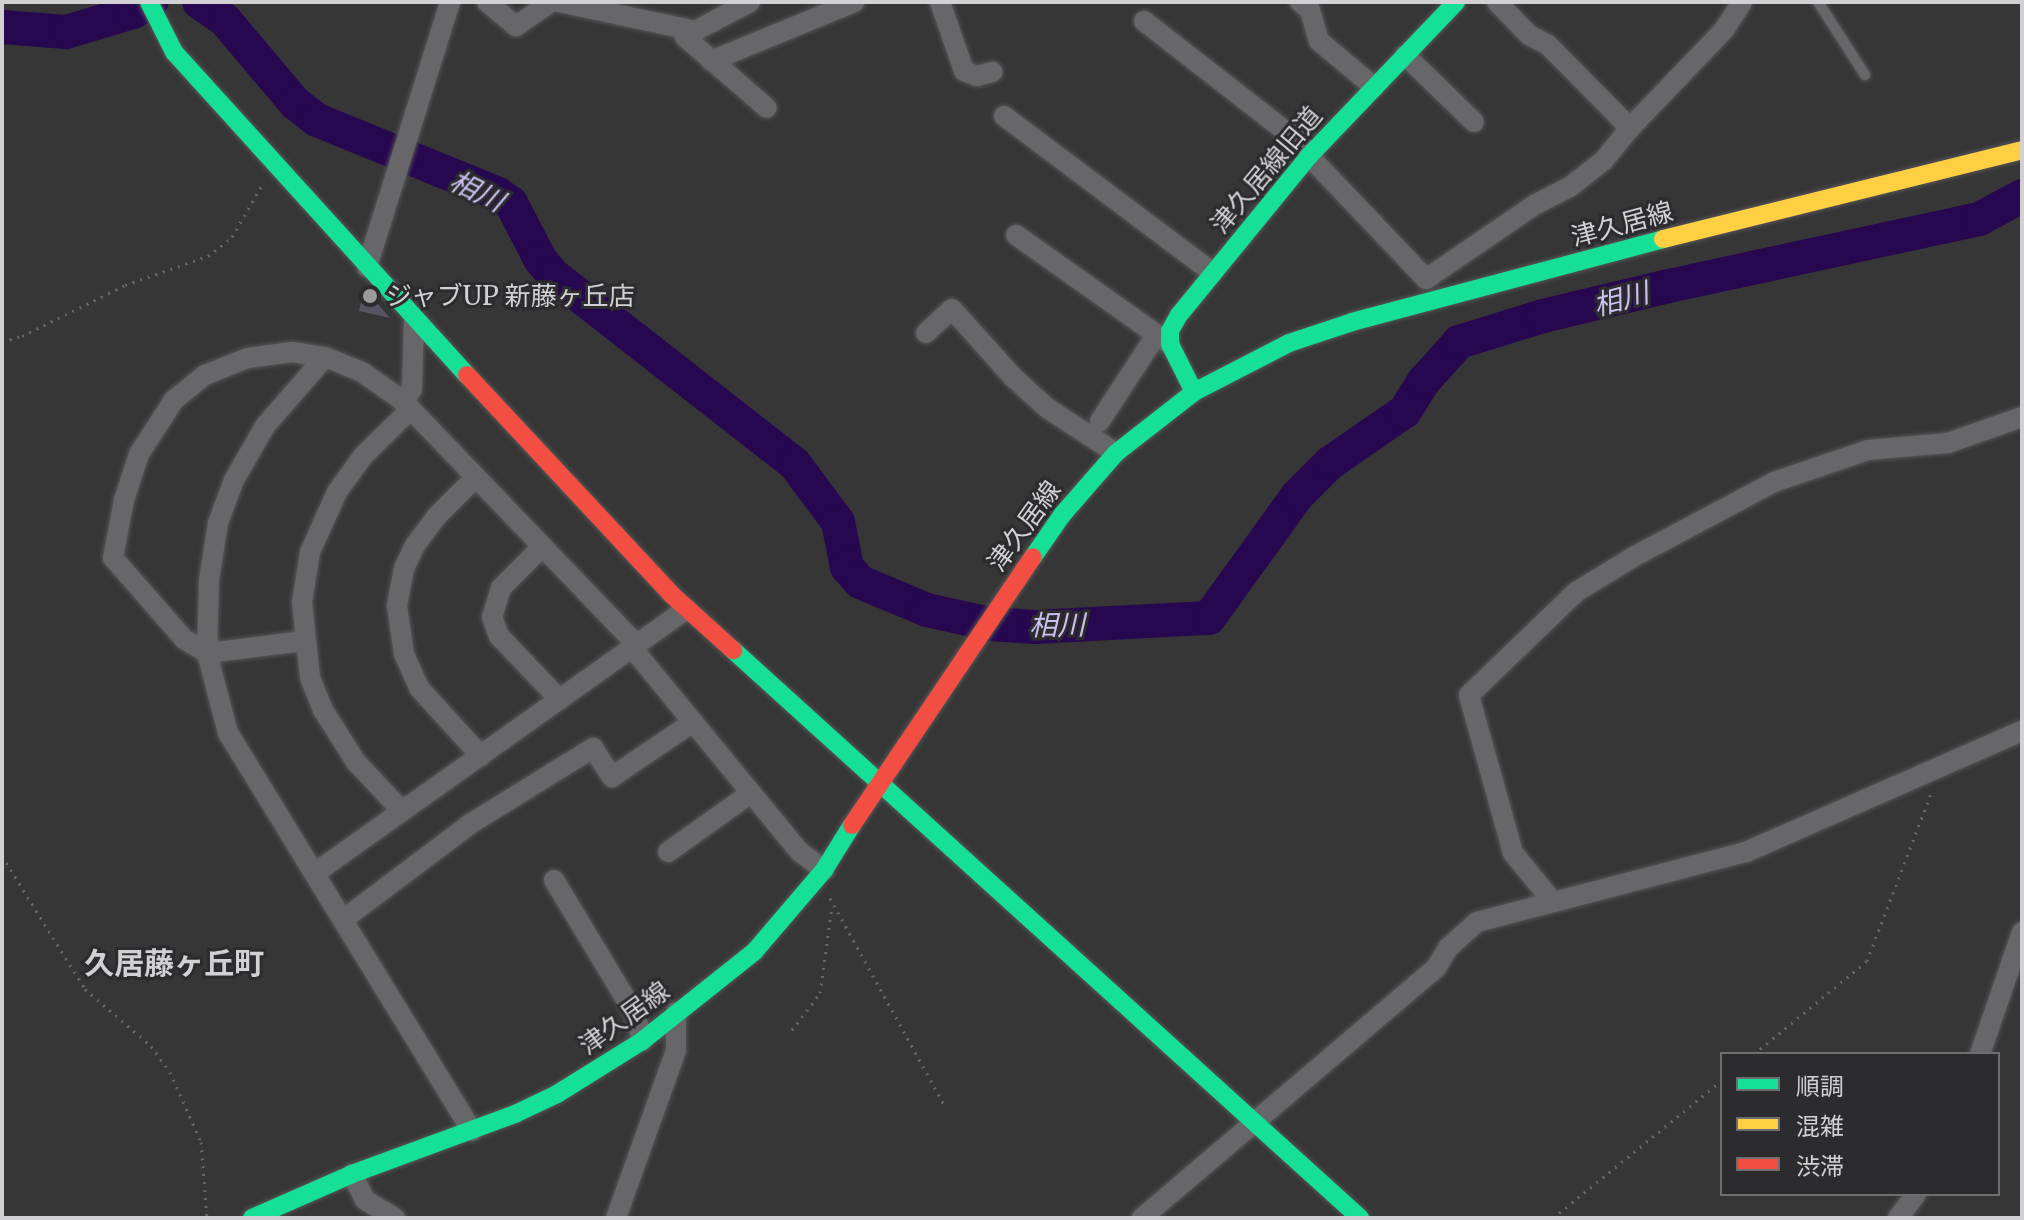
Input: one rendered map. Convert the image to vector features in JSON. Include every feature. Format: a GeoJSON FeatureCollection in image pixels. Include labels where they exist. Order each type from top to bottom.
{"type":"FeatureCollection","features":[{"type":"Feature","properties":{"kind":"street"},"geometry":{"type":"LineString","coordinates":[[367,267],[450,2]]}},
{"type":"Feature","properties":{"kind":"street"},"geometry":{"type":"LineString","coordinates":[[487,2],[516,26],[551,2]]}},
{"type":"Feature","properties":{"kind":"street"},"geometry":{"type":"LineString","coordinates":[[559,2],[695,31],[750,2]]}},
{"type":"Feature","properties":{"kind":"street"},"geometry":{"type":"LineString","coordinates":[[711,61],[854,2]]}},
{"type":"Feature","properties":{"kind":"street"},"geometry":{"type":"LineString","coordinates":[[940,2],[964,71],[977,76],[992,72]]}},
{"type":"Feature","properties":{"kind":"street"},"geometry":{"type":"LineString","coordinates":[[1300,2],[1310,10],[1319,41],[1374,87]]}},
{"type":"Feature","properties":{"kind":"street","name":"津久居線旧道"},"geometry":{"type":"LineString","coordinates":[[1163,341],[1179,315],[1310,154],[1456,2]]}},
{"type":"Feature","properties":{"kind":"street"},"geometry":{"type":"LineString","coordinates":[[1497,2],[1529,35],[1547,44],[1630,128]]}},
{"type":"Feature","properties":{"kind":"street"},"geometry":{"type":"LineString","coordinates":[[1426,279],[1536,204],[1571,186],[1604,160],[1630,128],[1724,30],[1742,2]]}},
{"type":"Feature","properties":{"kind":"street"},"geometry":{"type":"LineString","coordinates":[[152,9],[174,52],[414,319],[687,609],[1360,1218]]}},
{"type":"Feature","properties":{"kind":"street"},"geometry":{"type":"LineString","coordinates":[[1144,21],[1310,154],[1426,279],[1432,301]]}},
{"type":"Feature","properties":{"kind":"street"},"geometry":{"type":"LineString","coordinates":[[682,28],[685,37],[767,108]]}},
{"type":"Feature","properties":{"kind":"street"},"geometry":{"type":"LineString","coordinates":[[1405,55],[1474,122]]}},
{"type":"Feature","properties":{"kind":"street"},"geometry":{"type":"LineString","coordinates":[[1004,116],[1213,273]]}},
{"type":"Feature","properties":{"kind":"street","name":"津久居線"},"geometry":{"type":"LineString","coordinates":[[252,1218],[352,1174],[472,1131],[557,1094],[642,1041],[754,952],[824,870],[879,782],[1062,515],[1116,453],[1161,414],[1194,392],[1289,343],[1432,301],[2022,150]]}},
{"type":"Feature","properties":{"kind":"street"},"geometry":{"type":"LineString","coordinates":[[1016,235],[1163,341],[1194,392]]}},
{"type":"Feature","properties":{"kind":"street"},"geometry":{"type":"LineString","coordinates":[[926,333],[952,309],[1013,377],[1047,408],[1116,453]]}},
{"type":"Feature","properties":{"kind":"street"},"geometry":{"type":"LineString","coordinates":[[402,811],[337,737],[313,685],[304,641],[302,591],[310,552],[324,516],[352,469],[407,405],[412,389],[414,319]]}},
{"type":"Feature","properties":{"kind":"street"},"geometry":{"type":"LineString","coordinates":[[1100,421],[1163,341]]}},
{"type":"Feature","properties":{"kind":"street"},"geometry":{"type":"LineString","coordinates":[[304,641],[207,653],[184,639],[113,558],[124,500],[139,454],[167,408],[205,375],[232,362],[264,354],[292,352],[325,357],[362,372],[407,405],[636,647],[800,852],[824,870]]}},
{"type":"Feature","properties":{"kind":"street"},"geometry":{"type":"LineString","coordinates":[[325,357],[274,414],[234,480],[211,553],[207,653],[228,733],[472,1131]]}},
{"type":"Feature","properties":{"kind":"street"},"geometry":{"type":"LineString","coordinates":[[1553,902],[1513,853],[1469,695],[1576,592],[1635,556],[1774,482],[1868,450],[1948,443],[2022,417]]}},
{"type":"Feature","properties":{"kind":"street"},"geometry":{"type":"LineString","coordinates":[[475,478],[437,516],[415,545],[404,569],[397,606],[404,654],[419,688],[481,756]]}},
{"type":"Feature","properties":{"kind":"street"},"geometry":{"type":"LineString","coordinates":[[542,547],[501,588],[492,617],[499,636],[560,700]]}},
{"type":"Feature","properties":{"kind":"street"},"geometry":{"type":"LineString","coordinates":[[315,873],[687,609]]}},
{"type":"Feature","properties":{"kind":"street"},"geometry":{"type":"LineString","coordinates":[[344,919],[470,824],[593,748],[612,777],[693,722]]}},
{"type":"Feature","properties":{"kind":"street"},"geometry":{"type":"LineString","coordinates":[[1142,1218],[1436,968],[1463,933],[1477,922],[1746,852],[2022,731]]}},
{"type":"Feature","properties":{"kind":"street"},"geometry":{"type":"LineString","coordinates":[[668,852],[751,793]]}},
{"type":"Feature","properties":{"kind":"street"},"geometry":{"type":"LineString","coordinates":[[554,880],[636,1016],[642,1041]]}},
{"type":"Feature","properties":{"kind":"street"},"geometry":{"type":"LineString","coordinates":[[1981,1052],[2020,941]]}},
{"type":"Feature","properties":{"kind":"street"},"geometry":{"type":"LineString","coordinates":[[616,1218],[676,1050],[676,1012]]}},
{"type":"Feature","properties":{"kind":"street"},"geometry":{"type":"LineString","coordinates":[[352,1174],[365,1200],[395,1218]]}},
{"type":"Feature","properties":{"kind":"street"},"geometry":{"type":"LineString","coordinates":[[1898,1218],[1914,1196]]}},
{"type":"Feature","properties":{"kind":"lane"},"geometry":{"type":"LineString","coordinates":[[1818,2],[1865,75]]}},
{"type":"Feature","properties":{"kind":"path"},"geometry":{"type":"LineString","coordinates":[[2,342],[22,336],[125,285],[208,256],[232,237],[274,164]]}},
{"type":"Feature","properties":{"kind":"path"},"geometry":{"type":"LineString","coordinates":[[1756,1052],[1867,961],[1941,766]]}},
{"type":"Feature","properties":{"kind":"path"},"geometry":{"type":"LineString","coordinates":[[2,856],[85,989],[151,1046],[170,1072],[201,1142],[207,1218]]}},
{"type":"Feature","properties":{"kind":"path"},"geometry":{"type":"LineString","coordinates":[[824,870],[832,906],[945,1106]]}},
{"type":"Feature","properties":{"kind":"path"},"geometry":{"type":"LineString","coordinates":[[792,1030],[820,993],[832,906]]}},
{"type":"Feature","properties":{"kind":"path"},"geometry":{"type":"LineString","coordinates":[[1553,1218],[1720,1082]]}},
{"type":"Feature","properties":{"kind":"building"},"geometry":{"type":"Polygon","coordinates":[[[364,288],[390,318],[359,311],[364,288]]]}},
{"type":"Feature","properties":{"kind":"waterway","name":"相川"},"geometry":{"type":"LineString","coordinates":[[2,27],[66,32],[133,12],[152,2]]}},
{"type":"Feature","properties":{"kind":"waterway","name":"相川"},"geometry":{"type":"LineString","coordinates":[[199,2],[225,20],[295,103],[317,120],[498,194],[511,203],[540,259],[553,275],[794,463],[838,522],[847,567],[860,582],[927,610],[990,624],[1035,627],[1209,618],[1297,496],[1330,463],[1405,411],[1424,381],[1459,342],[1543,316],[1669,286],[1979,219],[2022,196]]}},
{"type":"Feature","properties":{"kind":"traffic: fast"},"geometry":{"type":"LineString","coordinates":[[149,2],[174,52],[467,375]]}},
{"type":"Feature","properties":{"kind":"traffic: fast"},"geometry":{"type":"LineString","coordinates":[[1194,392],[1170,344],[1170,331],[1179,315],[1309,156],[1456,2]]}},
{"type":"Feature","properties":{"kind":"traffic: fast"},"geometry":{"type":"LineString","coordinates":[[1033,557],[1062,515],[1116,453],[1194,392],[1289,343],[1352,322],[1663,239]]}},
{"type":"Feature","properties":{"kind":"traffic: fast"},"geometry":{"type":"LineString","coordinates":[[733,650],[1360,1218]]}},
{"type":"Feature","properties":{"kind":"traffic: fast"},"geometry":{"type":"LineString","coordinates":[[252,1218],[352,1174],[515,1114],[557,1094],[642,1041],[754,952],[824,870],[852,825]]}},
{"type":"Feature","properties":{"kind":"traffic: slow"},"geometry":{"type":"LineString","coordinates":[[1663,239],[2022,150]]}},
{"type":"Feature","properties":{"kind":"traffic: jam"},"geometry":{"type":"LineString","coordinates":[[467,375],[671,594],[733,650]]}},
{"type":"Feature","properties":{"kind":"traffic: jam"},"geometry":{"type":"LineString","coordinates":[[852,825],[1033,557]]}},
{"type":"Feature","properties":{"kind":"place","name":"ジャブUP 新藤ヶ丘店"},"geometry":{"type":"Point","coordinates":[370,296]}},
{"type":"Feature","properties":{"kind":"district","name":"久居藤ヶ丘町"},"geometry":{"type":"Point","coordinates":[174,963]}}]}
